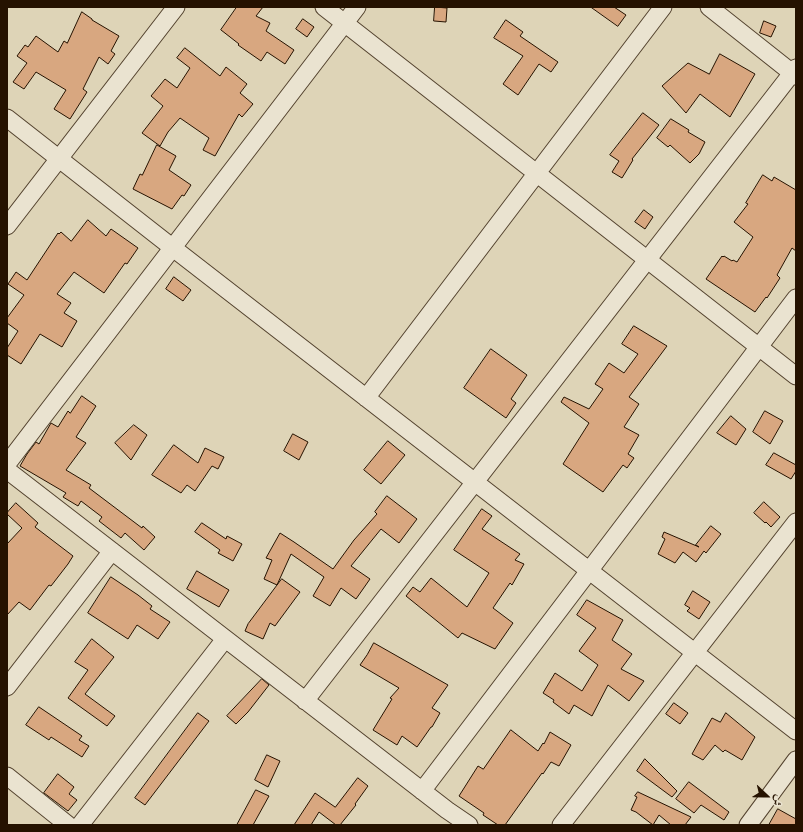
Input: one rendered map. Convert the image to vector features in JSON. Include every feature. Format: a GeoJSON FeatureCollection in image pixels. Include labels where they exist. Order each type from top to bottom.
{"type":"FeatureCollection","features":[{"type":"Feature","properties":{"kind":"street"},"geometry":{"type":"LineString","coordinates":[[7,226],[176,7]]}},
{"type":"Feature","properties":{"kind":"street"},"geometry":{"type":"LineString","coordinates":[[324,7],[796,376]]}},
{"type":"Feature","properties":{"kind":"street"},"geometry":{"type":"LineString","coordinates":[[7,464],[357,7]]}},
{"type":"Feature","properties":{"kind":"street"},"geometry":{"type":"LineString","coordinates":[[366,398],[663,7]]}},
{"type":"Feature","properties":{"kind":"street"},"geometry":{"type":"LineString","coordinates":[[305,701],[647,260],[795,72],[709,7]]}},
{"type":"Feature","properties":{"kind":"street"},"geometry":{"type":"LineString","coordinates":[[7,118],[796,731]]}},
{"type":"Feature","properties":{"kind":"street"},"geometry":{"type":"LineString","coordinates":[[422,790],[796,298]]}},
{"type":"Feature","properties":{"kind":"street"},"geometry":{"type":"LineString","coordinates":[[7,470],[305,701],[447,810],[469,825]]}},
{"type":"Feature","properties":{"kind":"street"},"geometry":{"type":"LineString","coordinates":[[561,825],[796,522]]}},
{"type":"Feature","properties":{"kind":"street"},"geometry":{"type":"LineString","coordinates":[[7,686],[112,551]]}},
{"type":"Feature","properties":{"kind":"street"},"geometry":{"type":"LineString","coordinates":[[80,825],[225,639]]}},
{"type":"Feature","properties":{"kind":"street"},"geometry":{"type":"LineString","coordinates":[[748,825],[796,760]]}},
{"type":"Feature","properties":{"kind":"street"},"geometry":{"type":"LineString","coordinates":[[7,776],[68,825]]}},
{"type":"Feature","properties":{"kind":"building"},"geometry":{"type":"Polygon","coordinates":[[[237,7],[263,7],[256,16],[270,23],[266,31],[294,50],[285,64],[267,52],[261,61],[238,45],[239,44],[221,30],[237,7]]]}},
{"type":"Feature","properties":{"kind":"building"},"geometry":{"type":"Polygon","coordinates":[[[435,7],[447,8],[446,22],[434,21],[435,7]]]}},
{"type":"Feature","properties":{"kind":"building"},"geometry":{"type":"Polygon","coordinates":[[[591,7],[614,7],[626,15],[618,26],[591,7]]]}},
{"type":"Feature","properties":{"kind":"building"},"geometry":{"type":"Polygon","coordinates":[[[82,12],[92,20],[119,36],[111,51],[115,54],[108,64],[99,57],[83,89],[87,92],[70,119],[54,109],[66,90],[36,72],[24,89],[13,82],[27,63],[17,56],[25,45],[28,47],[36,36],[58,52],[64,41],[67,43],[82,12]]]}},
{"type":"Feature","properties":{"kind":"building"},"geometry":{"type":"Polygon","coordinates":[[[303,19],[314,27],[307,37],[296,29],[303,19]]]}},
{"type":"Feature","properties":{"kind":"building"},"geometry":{"type":"Polygon","coordinates":[[[506,20],[523,32],[520,36],[558,62],[551,72],[539,64],[518,95],[503,84],[523,56],[494,38],[506,20]]]}},
{"type":"Feature","properties":{"kind":"building"},"geometry":{"type":"Polygon","coordinates":[[[764,21],[776,26],[771,37],[760,33],[764,21]]]}},
{"type":"Feature","properties":{"kind":"building"},"geometry":{"type":"Polygon","coordinates":[[[185,48],[220,76],[226,67],[247,84],[240,93],[253,104],[242,117],[239,114],[215,156],[203,150],[209,138],[180,118],[168,132],[160,146],[142,133],[163,106],[151,96],[165,79],[177,88],[190,68],[177,58],[185,48]]]}},
{"type":"Feature","properties":{"kind":"building"},"geometry":{"type":"Polygon","coordinates":[[[720,54],[755,74],[730,117],[700,94],[686,113],[662,86],[688,63],[709,74],[720,54]]]}},
{"type":"Feature","properties":{"kind":"building"},"geometry":{"type":"Polygon","coordinates":[[[643,113],[659,125],[632,159],[633,160],[622,178],[612,172],[619,161],[610,155],[643,113]]]}},
{"type":"Feature","properties":{"kind":"building"},"geometry":{"type":"Polygon","coordinates":[[[671,119],[689,130],[688,132],[705,142],[699,154],[690,163],[670,145],[668,147],[657,138],[671,119]]]}},
{"type":"Feature","properties":{"kind":"building"},"geometry":{"type":"Polygon","coordinates":[[[157,145],[176,156],[169,170],[191,185],[184,196],[182,195],[172,209],[133,189],[157,145]]]}},
{"type":"Feature","properties":{"kind":"building"},"geometry":{"type":"Polygon","coordinates":[[[763,175],[772,181],[774,177],[796,190],[796,251],[792,248],[777,275],[780,278],[767,298],[766,297],[755,312],[706,279],[722,256],[737,262],[753,237],[734,222],[748,204],[746,203],[763,175]]]}},
{"type":"Feature","properties":{"kind":"building"},"geometry":{"type":"Polygon","coordinates":[[[644,210],[653,217],[645,229],[635,222],[644,210]]]}},
{"type":"Feature","properties":{"kind":"building"},"geometry":{"type":"Polygon","coordinates":[[[88,220],[106,236],[111,229],[138,248],[127,264],[125,263],[104,293],[74,272],[57,294],[71,303],[64,313],[77,321],[62,347],[40,334],[21,364],[7,355],[7,348],[18,331],[7,323],[7,318],[24,295],[8,284],[16,272],[27,280],[58,233],[59,234],[61,232],[71,241],[88,220]]]}},
{"type":"Feature","properties":{"kind":"building"},"geometry":{"type":"Polygon","coordinates":[[[174,277],[191,290],[183,301],[166,289],[174,277]]]}},
{"type":"Feature","properties":{"kind":"building"},"geometry":{"type":"Polygon","coordinates":[[[634,326],[667,346],[629,397],[639,404],[624,427],[639,435],[628,454],[634,458],[627,468],[623,465],[603,492],[563,464],[589,423],[561,402],[564,397],[589,409],[603,389],[595,384],[609,363],[624,373],[638,354],[622,344],[634,326]]]}},
{"type":"Feature","properties":{"kind":"building"},"geometry":{"type":"Polygon","coordinates":[[[491,349],[527,375],[511,399],[516,403],[506,418],[464,388],[491,349]]]}},
{"type":"Feature","properties":{"kind":"building"},"geometry":{"type":"Polygon","coordinates":[[[82,396],[96,406],[76,437],[86,443],[66,470],[91,485],[89,488],[142,528],[143,526],[155,537],[144,550],[125,533],[121,538],[99,521],[102,517],[81,501],[78,506],[63,497],[66,493],[20,466],[36,442],[39,444],[51,423],[58,427],[68,411],[70,413],[82,396]]]}},
{"type":"Feature","properties":{"kind":"building"},"geometry":{"type":"Polygon","coordinates":[[[765,411],[783,421],[770,444],[753,432],[765,411]]]}},
{"type":"Feature","properties":{"kind":"building"},"geometry":{"type":"Polygon","coordinates":[[[731,416],[746,429],[736,445],[717,433],[731,416]]]}},
{"type":"Feature","properties":{"kind":"building"},"geometry":{"type":"Polygon","coordinates":[[[134,425],[147,435],[131,460],[115,443],[134,425]]]}},
{"type":"Feature","properties":{"kind":"building"},"geometry":{"type":"Polygon","coordinates":[[[293,434],[308,442],[299,460],[284,451],[293,434]]]}},
{"type":"Feature","properties":{"kind":"building"},"geometry":{"type":"Polygon","coordinates":[[[388,441],[405,455],[381,484],[364,470],[388,441]]]}},
{"type":"Feature","properties":{"kind":"building"},"geometry":{"type":"Polygon","coordinates":[[[174,445],[198,463],[205,448],[224,457],[218,469],[212,466],[195,491],[187,485],[181,493],[152,475],[174,445]]]}},
{"type":"Feature","properties":{"kind":"building"},"geometry":{"type":"Polygon","coordinates":[[[774,453],[796,465],[796,471],[791,479],[766,465],[774,453]]]}},
{"type":"Feature","properties":{"kind":"building"},"geometry":{"type":"Polygon","coordinates":[[[387,496],[417,519],[399,543],[381,529],[351,566],[370,579],[356,599],[341,588],[330,606],[313,596],[324,577],[291,554],[277,585],[264,579],[272,560],[266,558],[280,533],[333,569],[354,540],[377,514],[375,512],[387,496]]]}},
{"type":"Feature","properties":{"kind":"building"},"geometry":{"type":"Polygon","coordinates":[[[764,502],[780,517],[771,527],[754,513],[764,502]]]}},
{"type":"Feature","properties":{"kind":"building"},"geometry":{"type":"Polygon","coordinates":[[[16,503],[38,523],[35,527],[73,556],[51,586],[49,585],[30,610],[19,602],[7,615],[7,544],[22,528],[7,513],[16,503]]]}},
{"type":"Feature","properties":{"kind":"building"},"geometry":{"type":"Polygon","coordinates":[[[482,509],[492,516],[482,529],[520,554],[515,560],[524,564],[512,585],[510,583],[493,608],[513,623],[495,649],[462,633],[458,638],[406,596],[413,587],[420,592],[431,578],[467,607],[489,573],[454,550],[482,509]]]}},
{"type":"Feature","properties":{"kind":"building"},"geometry":{"type":"Polygon","coordinates":[[[202,523],[226,539],[227,536],[242,544],[233,561],[218,553],[220,550],[195,532],[202,523]]]}},
{"type":"Feature","properties":{"kind":"building"},"geometry":{"type":"Polygon","coordinates":[[[711,526],[721,534],[706,553],[704,551],[696,562],[683,552],[675,563],[658,554],[665,539],[662,537],[664,532],[699,547],[696,545],[711,526]]]}},
{"type":"Feature","properties":{"kind":"building"},"geometry":{"type":"Polygon","coordinates":[[[197,571],[229,590],[219,607],[187,589],[197,571]]]}},
{"type":"Feature","properties":{"kind":"building"},"geometry":{"type":"Polygon","coordinates":[[[111,577],[138,595],[152,606],[150,609],[170,622],[158,639],[137,625],[128,639],[88,613],[111,577]]]}},
{"type":"Feature","properties":{"kind":"building"},"geometry":{"type":"Polygon","coordinates":[[[282,579],[300,592],[275,626],[270,623],[263,639],[245,631],[248,624],[282,579]]]}},
{"type":"Feature","properties":{"kind":"building"},"geometry":{"type":"Polygon","coordinates":[[[693,591],[710,602],[699,619],[687,611],[690,608],[685,605],[693,591]]]}},
{"type":"Feature","properties":{"kind":"building"},"geometry":{"type":"Polygon","coordinates":[[[587,600],[623,620],[612,640],[632,654],[621,669],[644,681],[629,701],[608,685],[592,716],[574,705],[569,714],[553,702],[554,700],[543,693],[555,673],[582,691],[598,665],[579,651],[596,628],[577,615],[587,600]]]}},
{"type":"Feature","properties":{"kind":"building"},"geometry":{"type":"Polygon","coordinates":[[[92,639],[114,657],[85,694],[115,716],[107,726],[68,698],[88,670],[75,662],[92,639]]]}},
{"type":"Feature","properties":{"kind":"building"},"geometry":{"type":"Polygon","coordinates":[[[374,643],[448,685],[432,708],[440,713],[432,727],[417,747],[402,736],[397,745],[373,730],[392,699],[390,698],[399,688],[360,665],[374,643]]]}},
{"type":"Feature","properties":{"kind":"building"},"geometry":{"type":"Polygon","coordinates":[[[262,679],[269,685],[248,712],[236,724],[227,716],[262,679]]]}},
{"type":"Feature","properties":{"kind":"building"},"geometry":{"type":"Polygon","coordinates":[[[674,703],[688,713],[680,724],[666,714],[674,703]]]}},
{"type":"Feature","properties":{"kind":"building"},"geometry":{"type":"Polygon","coordinates":[[[39,707],[82,736],[79,740],[89,746],[82,757],[51,737],[49,740],[26,725],[39,707]]]}},
{"type":"Feature","properties":{"kind":"building"},"geometry":{"type":"Polygon","coordinates":[[[198,713],[209,721],[145,805],[135,798],[198,713]]]}},
{"type":"Feature","properties":{"kind":"building"},"geometry":{"type":"Polygon","coordinates":[[[726,713],[755,737],[742,760],[725,750],[723,752],[715,745],[703,760],[692,754],[712,718],[720,722],[726,713]]]}},
{"type":"Feature","properties":{"kind":"building"},"geometry":{"type":"Polygon","coordinates":[[[511,730],[538,751],[543,743],[544,744],[550,732],[571,745],[559,766],[551,762],[505,825],[498,825],[483,815],[484,813],[459,796],[478,766],[483,769],[511,730]]]}},
{"type":"Feature","properties":{"kind":"building"},"geometry":{"type":"Polygon","coordinates":[[[267,755],[280,761],[268,787],[255,780],[267,755]]]}},
{"type":"Feature","properties":{"kind":"building"},"geometry":{"type":"Polygon","coordinates":[[[645,759],[677,791],[672,797],[637,771],[645,759]]]}},
{"type":"Feature","properties":{"kind":"building"},"geometry":{"type":"Polygon","coordinates":[[[58,774],[74,787],[69,794],[77,800],[68,811],[44,793],[58,774]]]}},
{"type":"Feature","properties":{"kind":"building"},"geometry":{"type":"Polygon","coordinates":[[[358,778],[368,786],[355,804],[356,805],[340,825],[336,825],[319,812],[311,825],[294,825],[315,793],[335,807],[358,778]]]}},
{"type":"Feature","properties":{"kind":"building"},"geometry":{"type":"Polygon","coordinates":[[[689,782],[729,812],[724,820],[701,805],[694,813],[676,799],[689,782]]]}},
{"type":"Feature","properties":{"kind":"building"},"geometry":{"type":"Polygon","coordinates":[[[256,790],[269,796],[253,825],[237,825],[256,790]]]}},
{"type":"Feature","properties":{"kind":"building"},"geometry":{"type":"Polygon","coordinates":[[[638,792],[691,817],[685,825],[671,825],[659,815],[653,825],[631,810],[637,797],[635,796],[638,792]]]}},
{"type":"Feature","properties":{"kind":"building"},"geometry":{"type":"Polygon","coordinates":[[[778,809],[796,819],[796,825],[769,825],[778,809]]]}}]}
